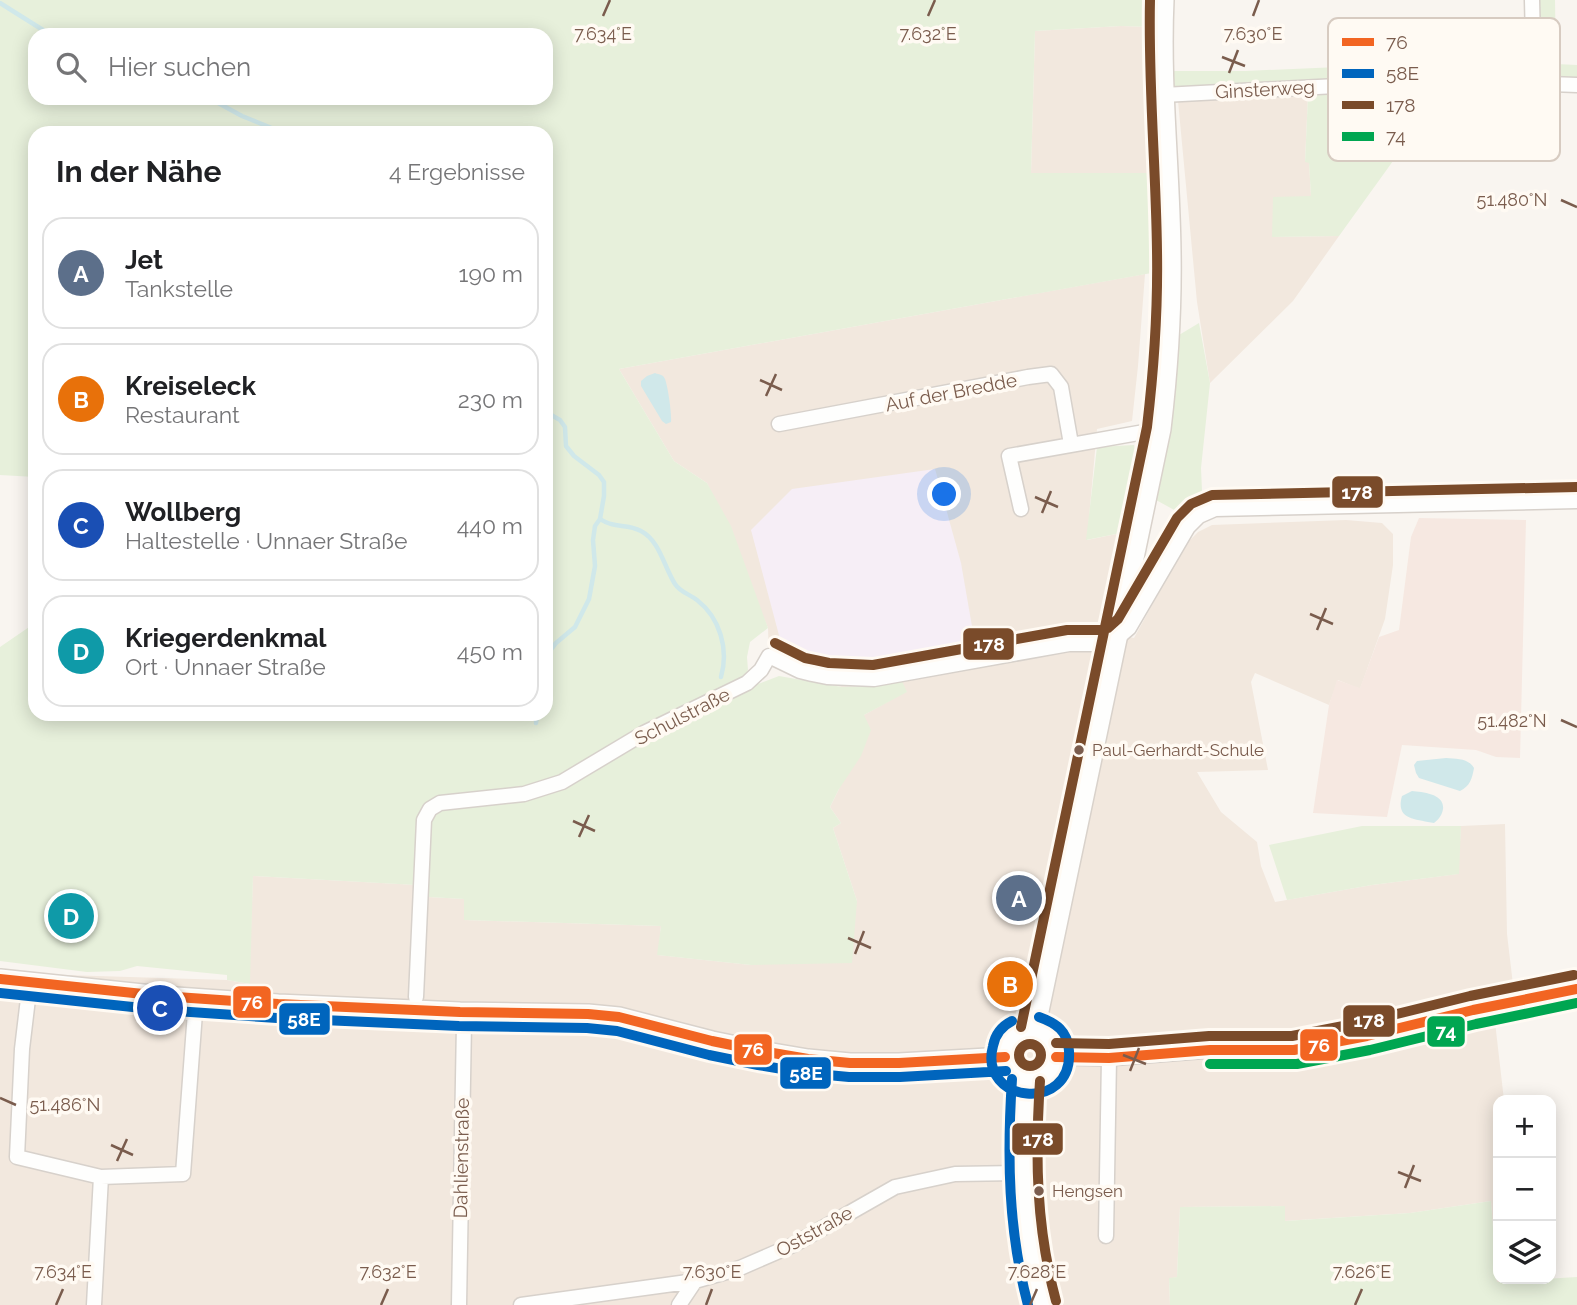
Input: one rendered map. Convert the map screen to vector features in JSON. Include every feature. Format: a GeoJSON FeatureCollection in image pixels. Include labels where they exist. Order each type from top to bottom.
{"type":"FeatureCollection","features":[{"type":"Feature","properties":{"kind":"main road"},"geometry":{"type":"LineString","coordinates":[[1035,1030],[1161,429],[1171,285],[1163,94],[1164,0]]}},
{"type":"Feature","properties":{"kind":"main road"},"geometry":{"type":"LineString","coordinates":[[0,978],[196,999],[619,1017],[761,1051],[839,1062],[899,1063],[1005,1057]]}},
{"type":"Feature","properties":{"kind":"main road"},"geometry":{"type":"LineString","coordinates":[[1024,1030],[1035,1030],[1042,1032],[1053,1042],[1056,1057],[1054,1065],[1043,1077],[1026,1080],[1013,1073],[1005,1057],[1011,1038],[1024,1030]]}},
{"type":"Feature","properties":{"kind":"main road"},"geometry":{"type":"LineString","coordinates":[[1026,1080],[1022,1173],[1030,1261],[1042,1305]]}},
{"type":"Feature","properties":{"kind":"street"},"geometry":{"type":"LineString","coordinates":[[1532,0],[1532,18]]}},
{"type":"Feature","properties":{"kind":"street","name":"Ginsterweg"},"geometry":{"type":"LineString","coordinates":[[1163,94],[1328,86]]}},
{"type":"Feature","properties":{"kind":"street","name":"Auf der Bredde"},"geometry":{"type":"LineString","coordinates":[[779,424],[1051,374],[1061,387],[1071,444]]}},
{"type":"Feature","properties":{"kind":"street"},"geometry":{"type":"LineString","coordinates":[[1021,509],[1009,456],[1161,429]]}},
{"type":"Feature","properties":{"kind":"street"},"geometry":{"type":"LineString","coordinates":[[1115,639],[1129,628],[1188,527],[1199,516],[1215,509],[1577,501]]}},
{"type":"Feature","properties":{"kind":"street","name":"Schulstraße"},"geometry":{"type":"LineString","coordinates":[[416,997],[424,820],[430,809],[440,803],[524,794],[562,782],[644,733],[747,683],[761,670],[769,656],[800,671],[824,677],[874,679],[1069,643],[1103,644],[1115,639]]}},
{"type":"Feature","properties":{"kind":"street"},"geometry":{"type":"LineString","coordinates":[[30,982],[22,1049],[17,1157],[101,1177],[183,1174],[196,999]]}},
{"type":"Feature","properties":{"kind":"street"},"geometry":{"type":"LineString","coordinates":[[1056,1057],[1109,1058],[1210,1050],[1294,1050],[1577,989]]}},
{"type":"Feature","properties":{"kind":"street","name":"Dahlienstraße"},"geometry":{"type":"LineString","coordinates":[[459,1305],[464,1023],[460,1012]]}},
{"type":"Feature","properties":{"kind":"street"},"geometry":{"type":"LineString","coordinates":[[1106,1236],[1109,1058]]}},
{"type":"Feature","properties":{"kind":"street","name":"Oststraße"},"geometry":{"type":"LineString","coordinates":[[521,1305],[695,1281],[740,1268],[793,1245],[895,1187],[955,1174],[1022,1173]]}},
{"type":"Feature","properties":{"kind":"street"},"geometry":{"type":"LineString","coordinates":[[94,1305],[101,1177]]}},
{"type":"Feature","properties":{"kind":"street"},"geometry":{"type":"LineString","coordinates":[[679,1305],[695,1281]]}},
{"type":"Feature","properties":{"kind":"shaded area"},"geometry":{"type":"Polygon","coordinates":[[[1151,27],[1148,70],[1156,173],[1031,173],[1035,31],[1151,27]]]}},
{"type":"Feature","properties":{"kind":"shaded area"},"geometry":{"type":"Polygon","coordinates":[[[1308,96],[1305,161],[1309,162],[1311,196],[1272,237],[1339,236],[1293,301],[1210,383],[1197,302],[1178,101],[1308,96]]]}},
{"type":"Feature","properties":{"kind":"shaded area"},"geometry":{"type":"Polygon","coordinates":[[[1145,274],[1132,421],[1097,429],[1087,540],[1127,533],[1103,632],[1134,638],[1185,545],[1198,532],[1212,525],[1346,520],[1382,523],[1393,534],[1393,565],[1385,619],[1360,689],[1338,680],[1329,705],[1255,673],[1251,682],[1268,770],[1197,772],[1221,812],[1257,842],[1261,866],[1275,902],[1372,885],[1458,874],[1461,826],[1505,824],[1507,934],[1514,993],[1492,996],[1503,1095],[1493,1095],[1493,1228],[1491,1201],[1410,1213],[1284,1221],[1285,1206],[1180,1207],[1177,1277],[1169,1279],[1170,1305],[0,1305],[0,973],[227,980],[249,984],[253,876],[417,885],[428,897],[465,899],[464,920],[661,926],[658,955],[751,965],[857,901],[833,828],[841,823],[830,807],[839,789],[864,715],[907,691],[869,686],[842,687],[797,678],[769,656],[768,628],[707,483],[674,461],[619,369],[1145,274]]]}},
{"type":"Feature","properties":{"kind":"shaded area"},"geometry":{"type":"Polygon","coordinates":[[[935,469],[961,563],[977,655],[873,673],[825,673],[804,667],[780,639],[751,530],[792,489],[935,469]]]}},
{"type":"Feature","properties":{"kind":"shaded area"},"geometry":{"type":"Polygon","coordinates":[[[1419,518],[1526,520],[1520,758],[1496,757],[1476,750],[1402,745],[1387,817],[1313,813],[1329,705],[1337,680],[1360,688],[1379,637],[1399,630],[1411,537],[1419,518]]]}},
{"type":"Feature","properties":{"kind":"green space"},"geometry":{"type":"Polygon","coordinates":[[[0,0],[1152,0],[1151,27],[1035,31],[1031,173],[1156,173],[1157,272],[619,369],[674,461],[707,483],[731,526],[768,628],[750,642],[748,670],[742,679],[750,687],[779,676],[842,687],[902,681],[907,692],[864,715],[871,730],[861,756],[830,807],[841,823],[833,828],[857,901],[852,963],[751,965],[657,955],[661,926],[464,920],[464,899],[428,897],[416,885],[253,876],[250,984],[227,980],[227,975],[137,966],[120,971],[87,972],[0,961],[0,647],[28,628],[28,721],[553,721],[553,126],[28,126],[28,477],[0,475],[0,0]]]}},
{"type":"Feature","properties":{"kind":"green space"},"geometry":{"type":"Polygon","coordinates":[[[1536,0],[1555,0],[1555,18],[1537,18],[1536,0]]]}},
{"type":"Feature","properties":{"kind":"green space"},"geometry":{"type":"Polygon","coordinates":[[[1560,64],[1577,65],[1577,82],[1560,81],[1560,64]]]}},
{"type":"Feature","properties":{"kind":"green space"},"geometry":{"type":"Polygon","coordinates":[[[1328,67],[1328,85],[1170,90],[1169,71],[1328,67]]]}},
{"type":"Feature","properties":{"kind":"green space"},"geometry":{"type":"Polygon","coordinates":[[[1328,95],[1328,161],[1393,161],[1339,236],[1272,237],[1273,197],[1311,196],[1309,163],[1305,162],[1308,96],[1328,95]]]}},
{"type":"Feature","properties":{"kind":"green space"},"geometry":{"type":"Polygon","coordinates":[[[1199,323],[1210,383],[1201,468],[1202,491],[1577,483],[1577,496],[1206,502],[1187,517],[1147,495],[1169,341],[1199,323]]]}},
{"type":"Feature","properties":{"kind":"green space"},"geometry":{"type":"Polygon","coordinates":[[[1134,445],[1136,452],[1121,533],[1086,540],[1097,447],[1134,445]]]}},
{"type":"Feature","properties":{"kind":"green space"},"geometry":{"type":"Polygon","coordinates":[[[1362,826],[1461,826],[1459,874],[1372,885],[1287,900],[1269,845],[1362,826]]]}},
{"type":"Feature","properties":{"kind":"green space"},"geometry":{"type":"Polygon","coordinates":[[[1491,1201],[1493,1284],[1556,1284],[1556,1278],[1577,1277],[1577,1305],[1170,1305],[1169,1278],[1177,1277],[1180,1207],[1285,1206],[1285,1221],[1410,1213],[1491,1201]]]}},
{"type":"Feature","properties":{"kind":"water"},"geometry":{"type":"Polygon","coordinates":[[[655,373],[663,376],[667,388],[671,422],[666,424],[641,386],[641,381],[655,373]]]}},
{"type":"Feature","properties":{"kind":"water"},"geometry":{"type":"Polygon","coordinates":[[[1446,758],[1465,761],[1474,768],[1470,782],[1460,791],[1419,778],[1416,773],[1414,765],[1417,761],[1446,758]]]}},
{"type":"Feature","properties":{"kind":"water"},"geometry":{"type":"Polygon","coordinates":[[[1412,791],[1432,795],[1441,800],[1443,811],[1434,823],[1404,814],[1402,796],[1412,791]]]}},
{"type":"Feature","properties":{"kind":"waterway"},"geometry":{"type":"LineString","coordinates":[[0,3],[40,28]]}},
{"type":"Feature","properties":{"kind":"waterway"},"geometry":{"type":"LineString","coordinates":[[222,105],[267,126]]}},
{"type":"Feature","properties":{"kind":"waterway"},"geometry":{"type":"LineString","coordinates":[[553,416],[565,427],[566,446],[604,482],[600,519],[595,526],[593,540],[595,566],[589,599],[575,627],[553,647]]}},
{"type":"Feature","properties":{"kind":"waterway"},"geometry":{"type":"LineString","coordinates":[[600,519],[636,529],[647,535],[653,541],[677,587],[697,600],[712,616],[723,645],[721,677]]}},
{"type":"Feature","properties":{"kind":"transit line","name":"178"},"geometry":{"type":"LineString","coordinates":[[1021,1027],[1147,427],[1155,339],[1157,273],[1150,0]]}},
{"type":"Feature","properties":{"kind":"transit line","name":"178"},"geometry":{"type":"LineString","coordinates":[[775,643],[805,658],[829,663],[873,665],[1067,630],[1108,628],[1118,619],[1177,518],[1191,504],[1212,495],[1577,487]]}},
{"type":"Feature","properties":{"kind":"transit line","name":"178"},"geometry":{"type":"LineString","coordinates":[[1056,1043],[1109,1044],[1209,1036],[1292,1036],[1574,975]]}},
{"type":"Feature","properties":{"kind":"transit line","name":"76"},"geometry":{"type":"LineString","coordinates":[[0,979],[162,996],[278,1004],[619,1017],[761,1051],[850,1063],[1005,1057]]}},
{"type":"Feature","properties":{"kind":"transit line","name":"76"},"geometry":{"type":"LineString","coordinates":[[1056,1057],[1109,1058],[1210,1050],[1294,1050],[1577,989]]}},
{"type":"Feature","properties":{"kind":"transit line","name":"58E"},"geometry":{"type":"LineString","coordinates":[[0,993],[161,1010],[277,1018],[459,1026],[587,1028],[617,1031],[758,1065],[849,1077],[1006,1071]]}},
{"type":"Feature","properties":{"kind":"transit line","name":"74"},"geometry":{"type":"LineString","coordinates":[[1210,1064],[1297,1064],[1577,1003]]}},
{"type":"Feature","properties":{"kind":"transit line","name":"58E"},"geometry":{"type":"LineString","coordinates":[[1012,1021],[1002,1028],[995,1038],[992,1065],[999,1080],[1012,1089],[1027,1094],[1043,1092],[1057,1085],[1066,1071],[1069,1051],[1064,1033],[1051,1022],[1039,1017]]}},
{"type":"Feature","properties":{"kind":"transit line","name":"178"},"geometry":{"type":"LineString","coordinates":[[1030,1044],[1038,1047],[1041,1055],[1038,1063],[1030,1066],[1022,1063],[1019,1055],[1022,1047],[1030,1044]]}},
{"type":"Feature","properties":{"kind":"transit line","name":"58E"},"geometry":{"type":"LineString","coordinates":[[1012,1079],[1011,1193],[1016,1249],[1028,1305]]}},
{"type":"Feature","properties":{"kind":"transit line","name":"178"},"geometry":{"type":"LineString","coordinates":[[1040,1081],[1039,1192],[1044,1246],[1056,1301]]}},
{"type":"Feature","properties":{"kind":"place","name":"Paul-Gerhardt-Schule"},"geometry":{"type":"Point","coordinates":[1079,750]}},
{"type":"Feature","properties":{"kind":"place","name":"Jet"},"geometry":{"type":"Point","coordinates":[1019,898]}},
{"type":"Feature","properties":{"kind":"place","name":"Kriegerdenkmal"},"geometry":{"type":"Point","coordinates":[71,916]}},
{"type":"Feature","properties":{"kind":"place","name":"Kreiseleck"},"geometry":{"type":"Point","coordinates":[1010,984]}},
{"type":"Feature","properties":{"kind":"place","name":"Wollberg"},"geometry":{"type":"Point","coordinates":[160,1008]}},
{"type":"Feature","properties":{"kind":"place","name":"Hengsen"},"geometry":{"type":"Point","coordinates":[1039,1191]}}]}
